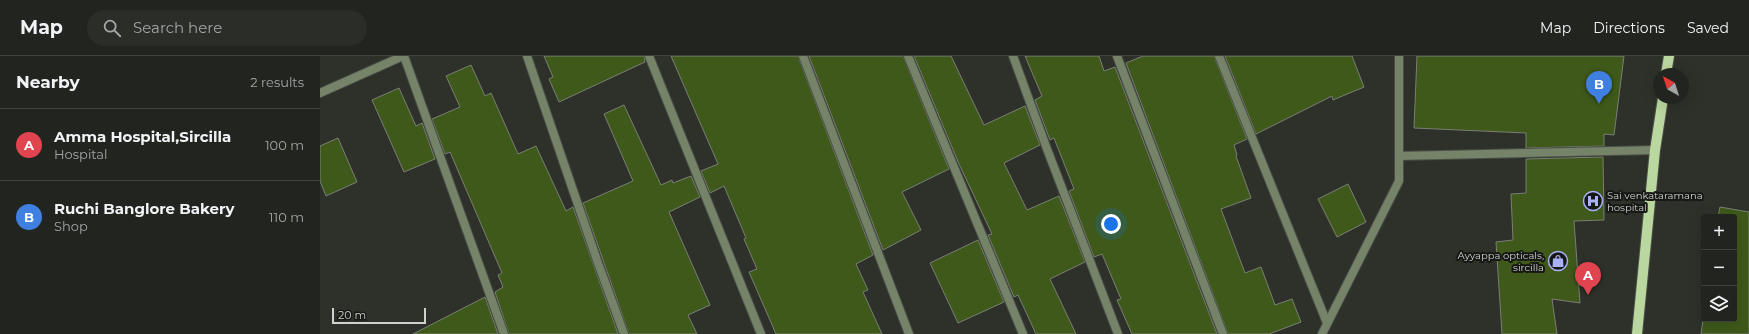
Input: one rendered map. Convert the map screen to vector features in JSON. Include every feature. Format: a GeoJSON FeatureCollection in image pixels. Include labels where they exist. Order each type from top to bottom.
{"type":"FeatureCollection","features":[{"type":"Feature","properties":{"kind":"main road"},"geometry":{"type":"LineString","coordinates":[[1667,68],[1669,56]]}},
{"type":"Feature","properties":{"kind":"main road"},"geometry":{"type":"LineString","coordinates":[[1637,334],[1655,150],[1662,104]]}},
{"type":"Feature","properties":{"kind":"street"},"geometry":{"type":"LineString","coordinates":[[320,93],[404,56],[504,334]]}},
{"type":"Feature","properties":{"kind":"street"},"geometry":{"type":"LineString","coordinates":[[527,56],[624,334]]}},
{"type":"Feature","properties":{"kind":"street"},"geometry":{"type":"LineString","coordinates":[[649,56],[762,334]]}},
{"type":"Feature","properties":{"kind":"street"},"geometry":{"type":"LineString","coordinates":[[803,56],[909,334]]}},
{"type":"Feature","properties":{"kind":"street"},"geometry":{"type":"LineString","coordinates":[[908,56],[1023,334]]}},
{"type":"Feature","properties":{"kind":"street"},"geometry":{"type":"LineString","coordinates":[[1013,56],[1118,334]]}},
{"type":"Feature","properties":{"kind":"street"},"geometry":{"type":"LineString","coordinates":[[1117,56],[1223,334]]}},
{"type":"Feature","properties":{"kind":"street"},"geometry":{"type":"LineString","coordinates":[[1219,56],[1327,323]]}},
{"type":"Feature","properties":{"kind":"street"},"geometry":{"type":"LineString","coordinates":[[1322,334],[1398,181],[1399,56]]}},
{"type":"Feature","properties":{"kind":"street"},"geometry":{"type":"LineString","coordinates":[[1399,156],[1655,150]]}},
{"type":"Feature","properties":{"kind":"building"},"geometry":{"type":"Polygon","coordinates":[[[544,56],[644,56],[645,62],[559,102],[549,79],[553,77],[544,56]]]}},
{"type":"Feature","properties":{"kind":"building"},"geometry":{"type":"Polygon","coordinates":[[[671,56],[798,56],[873,255],[856,264],[868,290],[863,292],[882,334],[776,334],[749,272],[757,269],[744,239],[746,238],[724,186],[710,193],[701,171],[718,164],[671,56]]]}},
{"type":"Feature","properties":{"kind":"building"},"geometry":{"type":"Polygon","coordinates":[[[809,56],[903,56],[949,169],[902,192],[921,230],[883,250],[809,56]]]}},
{"type":"Feature","properties":{"kind":"building"},"geometry":{"type":"Polygon","coordinates":[[[914,56],[951,56],[984,125],[1025,106],[1040,145],[1004,163],[1027,210],[1059,196],[1085,262],[1050,279],[1076,334],[1036,334],[1018,295],[1014,297],[988,235],[992,234],[959,164],[914,56]]]}},
{"type":"Feature","properties":{"kind":"building"},"geometry":{"type":"Polygon","coordinates":[[[1025,56],[1099,56],[1104,71],[1115,67],[1217,334],[1132,334],[1117,300],[1121,299],[1102,254],[1094,257],[1069,191],[1074,189],[1054,138],[1050,140],[1035,100],[1042,96],[1025,56]]]}},
{"type":"Feature","properties":{"kind":"building"},"geometry":{"type":"Polygon","coordinates":[[[1143,56],[1214,56],[1247,139],[1234,145],[1236,156],[1251,198],[1221,209],[1245,273],[1261,267],[1275,305],[1292,299],[1301,322],[1269,334],[1228,334],[1126,63],[1143,56]]]}},
{"type":"Feature","properties":{"kind":"building"},"geometry":{"type":"Polygon","coordinates":[[[1225,56],[1352,56],[1364,87],[1333,100],[1332,96],[1256,134],[1225,56]]]}},
{"type":"Feature","properties":{"kind":"building"},"geometry":{"type":"Polygon","coordinates":[[[1417,56],[1624,56],[1614,135],[1604,134],[1604,146],[1526,148],[1526,133],[1414,128],[1417,56]]]}},
{"type":"Feature","properties":{"kind":"building"},"geometry":{"type":"Polygon","coordinates":[[[471,65],[485,96],[491,93],[518,154],[536,146],[566,211],[573,207],[618,334],[509,334],[495,292],[503,287],[498,275],[502,273],[450,152],[445,154],[432,119],[460,107],[446,76],[471,65]]]}},
{"type":"Feature","properties":{"kind":"building"},"geometry":{"type":"Polygon","coordinates":[[[399,88],[416,126],[422,123],[435,159],[404,172],[372,100],[399,88]]]}},
{"type":"Feature","properties":{"kind":"building"},"geometry":{"type":"Polygon","coordinates":[[[624,105],[661,185],[672,180],[673,183],[691,176],[700,197],[669,212],[710,305],[688,315],[697,334],[629,334],[583,203],[633,181],[604,114],[624,105]]]}},
{"type":"Feature","properties":{"kind":"building"},"geometry":{"type":"Polygon","coordinates":[[[338,138],[357,182],[326,196],[320,181],[320,146],[338,138]]]}},
{"type":"Feature","properties":{"kind":"building"},"geometry":{"type":"Polygon","coordinates":[[[1603,157],[1604,220],[1574,221],[1580,303],[1552,299],[1557,334],[1502,334],[1496,242],[1513,240],[1511,194],[1526,193],[1526,159],[1603,157]]]}},
{"type":"Feature","properties":{"kind":"building"},"geometry":{"type":"Polygon","coordinates":[[[1348,184],[1366,222],[1337,237],[1318,199],[1348,184]]]}},
{"type":"Feature","properties":{"kind":"building"},"geometry":{"type":"Polygon","coordinates":[[[1720,207],[1749,212],[1749,334],[1701,334],[1703,322],[1737,322],[1737,214],[1719,214],[1720,207]]]}},
{"type":"Feature","properties":{"kind":"building"},"geometry":{"type":"Polygon","coordinates":[[[978,240],[1004,302],[958,323],[930,263],[978,240]]]}},
{"type":"Feature","properties":{"kind":"building"},"geometry":{"type":"Polygon","coordinates":[[[485,297],[498,334],[413,334],[485,297]]]}},
{"type":"Feature","properties":{"kind":"place","name":"Ruchi Banglore Bakery"},"geometry":{"type":"Point","coordinates":[1599,104]}},
{"type":"Feature","properties":{"kind":"place","name":"Sai venkataramana hospital"},"geometry":{"type":"Point","coordinates":[1593,201]}},
{"type":"Feature","properties":{"kind":"place","name":"Ayyappa opticals, sircilla"},"geometry":{"type":"Point","coordinates":[1558,261]}},
{"type":"Feature","properties":{"kind":"place","name":"Amma Hospital,Sircilla"},"geometry":{"type":"Point","coordinates":[1588,295]}}]}
